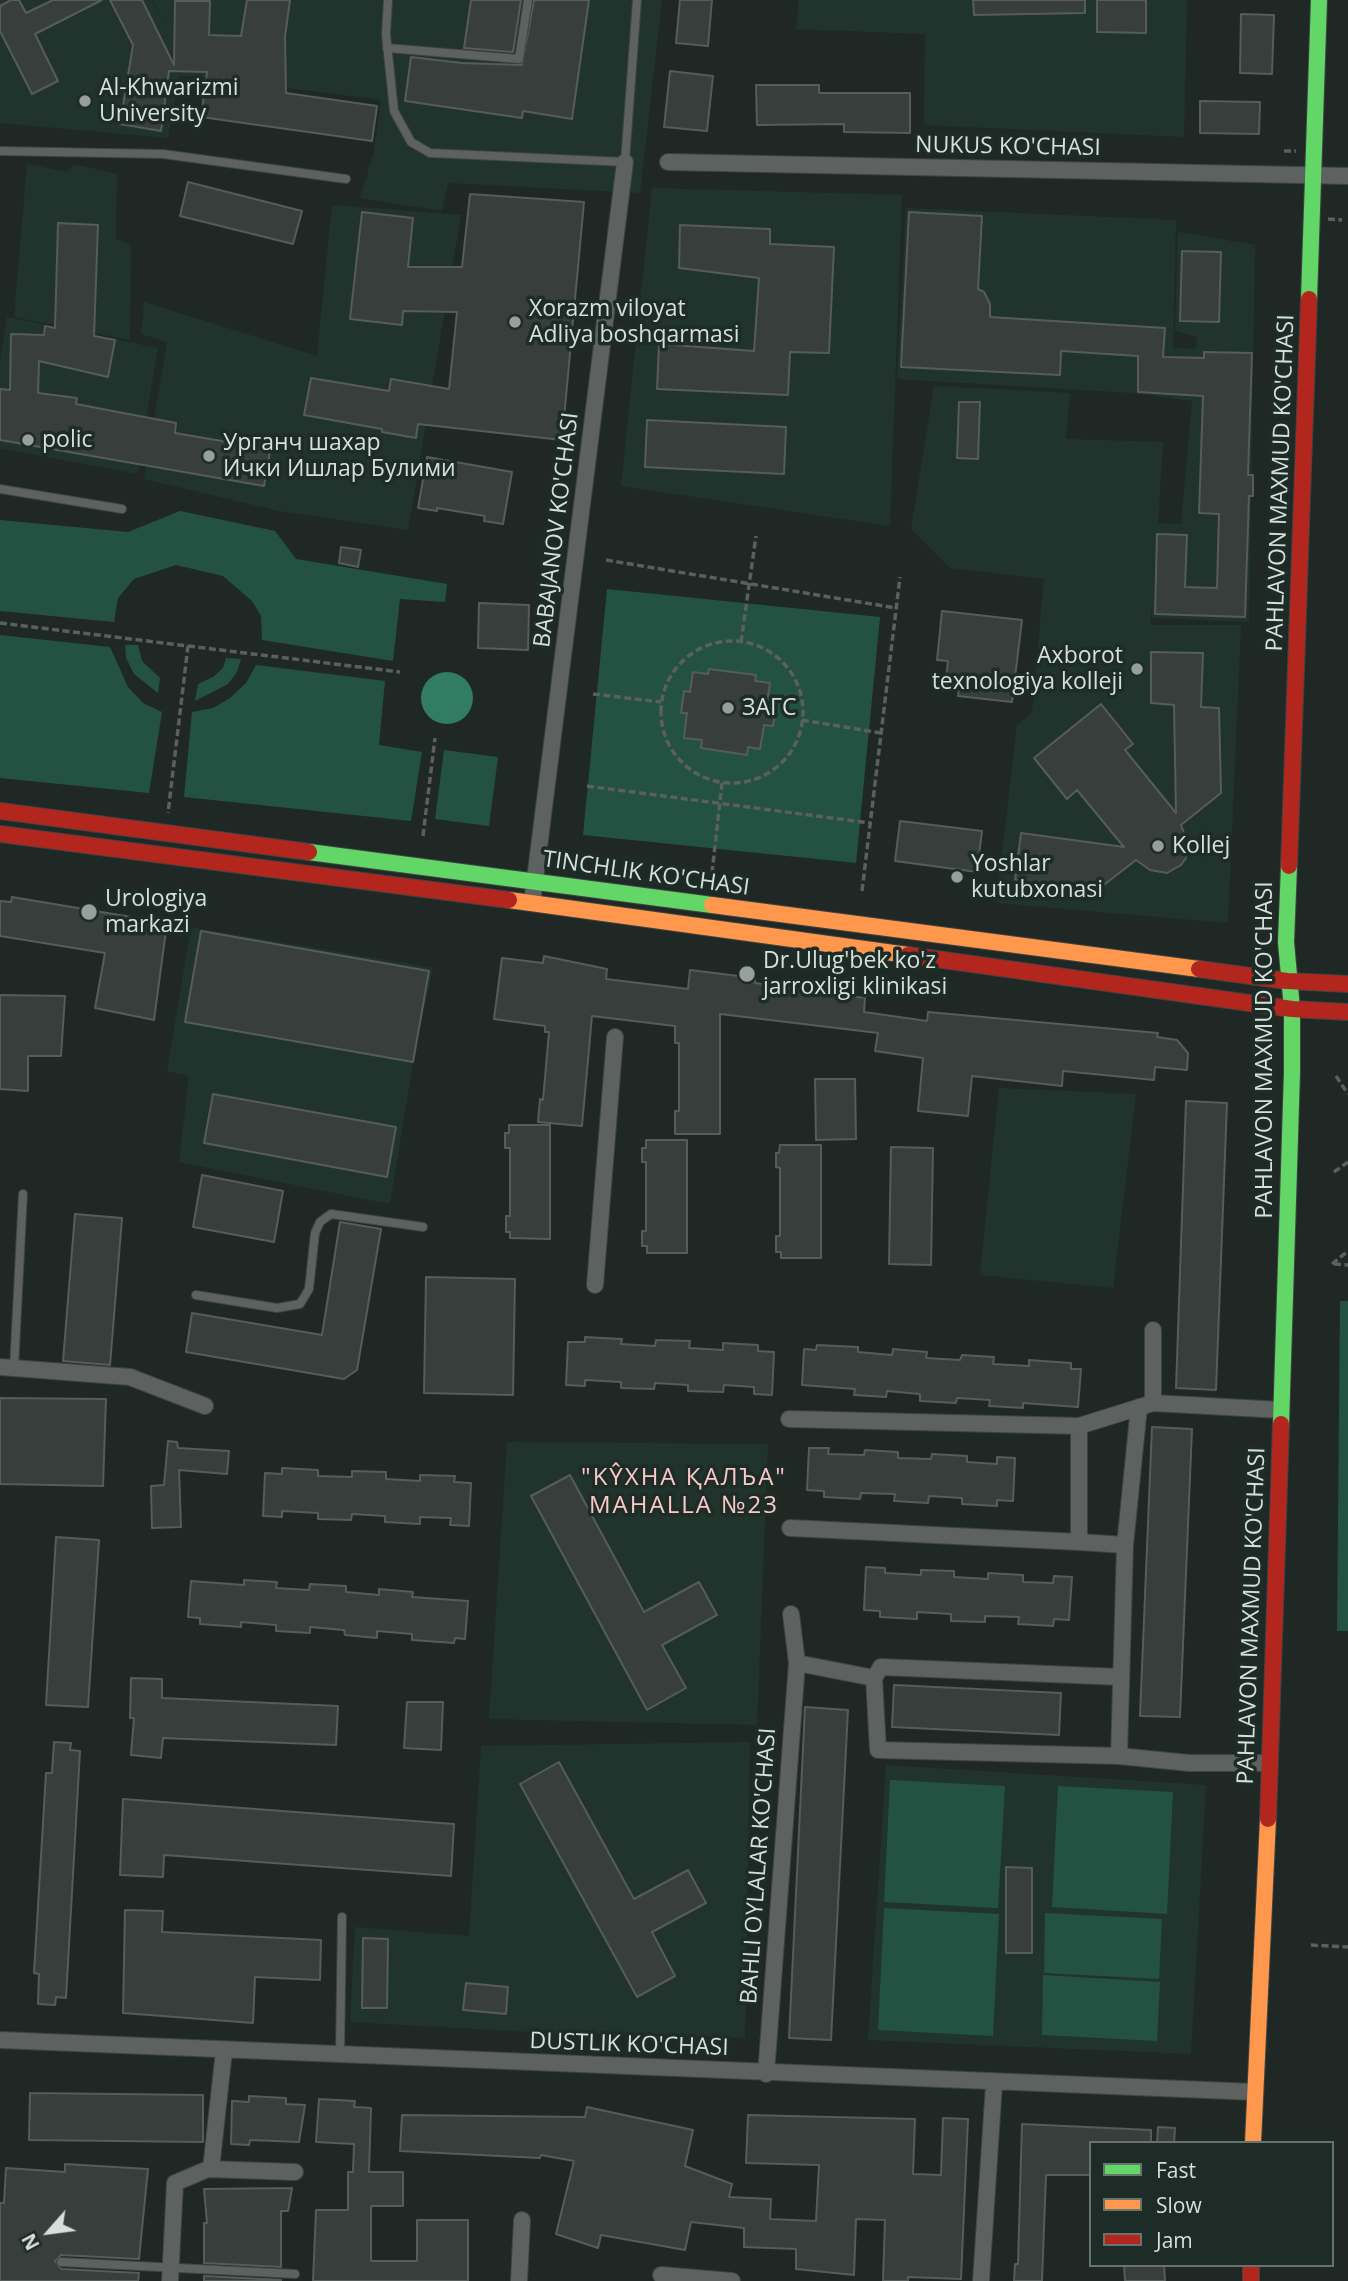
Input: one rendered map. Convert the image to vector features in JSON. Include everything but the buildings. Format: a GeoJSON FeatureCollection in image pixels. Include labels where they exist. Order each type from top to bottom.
{"type":"FeatureCollection","features":[{"type":"Feature","properties":{"kind":"main road","name":"PAHLAVON MAXMUD KO'CHASI"},"geometry":{"type":"LineString","coordinates":[[1253,2141],[1270,1762],[1281,1410],[1292,1009],[1287,981],[1319,0]]}},
{"type":"Feature","properties":{"kind":"main road","name":"TINCHLIK KO'CHASI"},"geometry":{"type":"LineString","coordinates":[[0,811],[1287,981],[1348,984]]}},
{"type":"Feature","properties":{"kind":"main road","name":"TINCHLIK KO'CHASI"},"geometry":{"type":"LineString","coordinates":[[0,834],[533,902],[1292,1009],[1348,1013]]}},
{"type":"Feature","properties":{"kind":"street","name":"BABAJANOV KO'CHASI"},"geometry":{"type":"LineString","coordinates":[[533,902],[625,162]]}},
{"type":"Feature","properties":{"kind":"street","name":"NUKUS KO'CHASI"},"geometry":{"type":"LineString","coordinates":[[668,162],[1348,176]]}},
{"type":"Feature","properties":{"kind":"street"},"geometry":{"type":"LineString","coordinates":[[595,1285],[615,1037]]}},
{"type":"Feature","properties":{"kind":"street"},"geometry":{"type":"LineString","coordinates":[[1119,1756],[1125,1545],[1146,1405],[1153,1330]]}},
{"type":"Feature","properties":{"kind":"street"},"geometry":{"type":"LineString","coordinates":[[7,1367],[130,1377],[205,1406]]}},
{"type":"Feature","properties":{"kind":"street"},"geometry":{"type":"LineString","coordinates":[[789,1419],[1079,1426],[1146,1405],[1281,1410]]}},
{"type":"Feature","properties":{"kind":"street"},"geometry":{"type":"LineString","coordinates":[[1079,1426],[1079,1542]]}},
{"type":"Feature","properties":{"kind":"street"},"geometry":{"type":"LineString","coordinates":[[790,1528],[1125,1545]]}},
{"type":"Feature","properties":{"kind":"street","name":"BAHLI OYLALAR KO'CHASI"},"geometry":{"type":"LineString","coordinates":[[766,2074],[797,1662],[791,1614]]}},
{"type":"Feature","properties":{"kind":"street"},"geometry":{"type":"LineString","coordinates":[[797,1662],[874,1678]]}},
{"type":"Feature","properties":{"kind":"street"},"geometry":{"type":"LineString","coordinates":[[1121,1677],[881,1667],[874,1678],[878,1750],[1119,1756],[1189,1763],[1270,1762]]}},
{"type":"Feature","properties":{"kind":"street","name":"DUSTLIK KO'CHASI"},"geometry":{"type":"LineString","coordinates":[[0,2040],[1187,2092],[1220,2089],[1255,2092]]}},
{"type":"Feature","properties":{"kind":"street"},"geometry":{"type":"LineString","coordinates":[[211,2169],[224,2050]]}},
{"type":"Feature","properties":{"kind":"street"},"geometry":{"type":"LineString","coordinates":[[981,2281],[994,2084]]}},
{"type":"Feature","properties":{"kind":"street"},"geometry":{"type":"LineString","coordinates":[[171,2274],[175,2183],[211,2169],[295,2172]]}},
{"type":"Feature","properties":{"kind":"street"},"geometry":{"type":"LineString","coordinates":[[519,2281],[522,2220]]}},
{"type":"Feature","properties":{"kind":"street"},"geometry":{"type":"LineString","coordinates":[[667,2275],[732,2281]]}},
{"type":"Feature","properties":{"kind":"lane"},"geometry":{"type":"LineString","coordinates":[[388,0],[387,48],[394,111],[411,142],[430,153],[625,162],[637,0]]}},
{"type":"Feature","properties":{"kind":"lane"},"geometry":{"type":"LineString","coordinates":[[387,48],[519,59],[528,0]]}},
{"type":"Feature","properties":{"kind":"lane"},"geometry":{"type":"LineString","coordinates":[[0,151],[163,154],[346,179]]}},
{"type":"Feature","properties":{"kind":"lane"},"geometry":{"type":"LineString","coordinates":[[0,489],[122,509]]}},
{"type":"Feature","properties":{"kind":"lane"},"geometry":{"type":"LineString","coordinates":[[7,1367],[23,1194]]}},
{"type":"Feature","properties":{"kind":"lane"},"geometry":{"type":"LineString","coordinates":[[196,1295],[277,1308],[300,1304],[309,1289],[315,1233],[320,1222],[331,1214],[423,1227]]}},
{"type":"Feature","properties":{"kind":"lane"},"geometry":{"type":"LineString","coordinates":[[340,2056],[342,1917]]}},
{"type":"Feature","properties":{"kind":"lane"},"geometry":{"type":"LineString","coordinates":[[61,2262],[171,2274],[295,2274]]}},
{"type":"Feature","properties":{"kind":"path"},"geometry":{"type":"LineString","coordinates":[[741,642],[756,536]]}},
{"type":"Feature","properties":{"kind":"path"},"geometry":{"type":"LineString","coordinates":[[606,560],[896,608]]}},
{"type":"Feature","properties":{"kind":"path"},"geometry":{"type":"LineString","coordinates":[[862,891],[900,577]]}},
{"type":"Feature","properties":{"kind":"path"},"geometry":{"type":"LineString","coordinates":[[0,623],[400,672]]}},
{"type":"Feature","properties":{"kind":"path"},"geometry":{"type":"LineString","coordinates":[[729,640],[741,642],[753,644],[775,655],[791,673],[801,695],[803,720],[796,742],[784,761],[766,774],[745,782],[722,783],[700,776],[682,763],[668,745],[661,723],[661,702],[669,677],[684,659],[705,646],[729,640]]}},
{"type":"Feature","properties":{"kind":"path"},"geometry":{"type":"LineString","coordinates":[[166,833],[188,646]]}},
{"type":"Feature","properties":{"kind":"path"},"geometry":{"type":"LineString","coordinates":[[593,694],[661,702]]}},
{"type":"Feature","properties":{"kind":"path"},"geometry":{"type":"LineString","coordinates":[[803,720],[881,733]]}},
{"type":"Feature","properties":{"kind":"path"},"geometry":{"type":"LineString","coordinates":[[423,836],[435,738]]}},
{"type":"Feature","properties":{"kind":"path"},"geometry":{"type":"LineString","coordinates":[[712,873],[722,783]]}},
{"type":"Feature","properties":{"kind":"path"},"geometry":{"type":"LineString","coordinates":[[587,786],[870,823]]}},
{"type":"Feature","properties":{"kind":"path"},"geometry":{"type":"LineString","coordinates":[[1336,1076],[1348,1094]]}},
{"type":"Feature","properties":{"kind":"path"},"geometry":{"type":"LineString","coordinates":[[1334,1172],[1348,1162]]}},
{"type":"Feature","properties":{"kind":"path"},"geometry":{"type":"LineString","coordinates":[[1348,1251],[1332,1264],[1348,1265]]}},
{"type":"Feature","properties":{"kind":"path"},"geometry":{"type":"LineString","coordinates":[[1311,1945],[1348,1947]]}},
{"type":"Feature","properties":{"kind":"shaded area"},"geometry":{"type":"Polygon","coordinates":[[[0,0],[152,0],[169,32],[153,0],[662,0],[640,193],[448,183],[442,211],[360,198],[374,152],[381,100],[195,76],[179,76],[168,138],[0,123],[0,0]]]}},
{"type":"Feature","properties":{"kind":"shaded area"},"geometry":{"type":"Polygon","coordinates":[[[799,0],[1187,0],[1184,137],[924,125],[925,34],[796,29],[799,0]]]}},
{"type":"Feature","properties":{"kind":"shaded area"},"geometry":{"type":"Polygon","coordinates":[[[27,164],[67,172],[74,164],[117,174],[116,238],[131,246],[130,340],[14,317],[27,164]]]}},
{"type":"Feature","properties":{"kind":"shaded area"},"geometry":{"type":"Polygon","coordinates":[[[652,188],[902,195],[890,526],[621,486],[652,188]]]}},
{"type":"Feature","properties":{"kind":"shaded area","name":"Урганч шахар Ички Ишлар Булими"},"geometry":{"type":"Polygon","coordinates":[[[332,205],[461,215],[408,530],[279,511],[144,479],[167,342],[141,334],[144,302],[317,356],[332,205]]]}},
{"type":"Feature","properties":{"kind":"shaded area"},"geometry":{"type":"Polygon","coordinates":[[[906,208],[1176,220],[1173,348],[1196,349],[1197,337],[1175,331],[1178,232],[1255,245],[1249,622],[1152,618],[1152,604],[1150,625],[1241,625],[1228,923],[996,903],[1017,725],[1032,712],[1044,579],[950,568],[911,529],[934,386],[1070,393],[1066,439],[1163,442],[1158,523],[1181,524],[1192,401],[1132,393],[897,379],[906,208]]]}},
{"type":"Feature","properties":{"kind":"shaded area"},"geometry":{"type":"Polygon","coordinates":[[[7,317],[158,348],[137,474],[0,448],[0,363],[7,317]]]}},
{"type":"Feature","properties":{"kind":"shaded area"},"geometry":{"type":"Polygon","coordinates":[[[180,511],[275,531],[296,559],[447,584],[445,602],[400,599],[393,661],[262,640],[261,616],[252,601],[223,576],[176,565],[134,579],[118,598],[114,622],[0,611],[0,520],[128,532],[180,511]]]}},
{"type":"Feature","properties":{"kind":"shaded area"},"geometry":{"type":"Polygon","coordinates":[[[607,589],[880,617],[856,863],[583,835],[607,589]]]}},
{"type":"Feature","properties":{"kind":"shaded area"},"geometry":{"type":"Polygon","coordinates":[[[0,635],[110,647],[128,687],[143,703],[162,712],[149,793],[0,778],[0,635]]]}},
{"type":"Feature","properties":{"kind":"shaded area"},"geometry":{"type":"Polygon","coordinates":[[[125,645],[138,645],[142,661],[160,678],[158,693],[134,674],[126,658],[125,645]]]}},
{"type":"Feature","properties":{"kind":"shaded area"},"geometry":{"type":"Polygon","coordinates":[[[226,658],[241,659],[237,672],[228,684],[195,701],[198,684],[213,677],[223,668],[226,658]]]}},
{"type":"Feature","properties":{"kind":"shaded area"},"geometry":{"type":"Polygon","coordinates":[[[256,665],[385,681],[379,745],[422,752],[411,821],[184,797],[192,712],[213,708],[230,698],[246,683],[256,665]]]}},
{"type":"Feature","properties":{"kind":"shaded area"},"geometry":{"type":"Polygon","coordinates":[[[447,672],[466,679],[473,698],[466,717],[447,724],[428,717],[421,698],[428,679],[447,672]]]}},
{"type":"Feature","properties":{"kind":"shaded area"},"geometry":{"type":"Polygon","coordinates":[[[444,750],[498,757],[489,826],[435,819],[444,750]]]}},
{"type":"Feature","properties":{"kind":"shaded area"},"geometry":{"type":"Polygon","coordinates":[[[191,927],[433,968],[413,1062],[390,1204],[179,1162],[189,1076],[167,1071],[191,927]]]}},
{"type":"Feature","properties":{"kind":"shaded area"},"geometry":{"type":"Polygon","coordinates":[[[999,1088],[1136,1094],[1113,1288],[980,1275],[999,1088]]]}},
{"type":"Feature","properties":{"kind":"shaded area"},"geometry":{"type":"Polygon","coordinates":[[[1340,1301],[1348,1301],[1348,1631],[1337,1631],[1340,1301]]]}},
{"type":"Feature","properties":{"kind":"shaded area"},"geometry":{"type":"Polygon","coordinates":[[[507,1442],[768,1444],[757,1725],[489,1719],[507,1442]]]}},
{"type":"Feature","properties":{"kind":"shaded area"},"geometry":{"type":"Polygon","coordinates":[[[750,1742],[745,2038],[549,2033],[350,2022],[355,1927],[469,1936],[481,1746],[750,1742]]]}},
{"type":"Feature","properties":{"kind":"shaded area"},"geometry":{"type":"Polygon","coordinates":[[[886,1765],[1206,1785],[1191,2054],[868,2040],[886,1765]]]}},
{"type":"Feature","properties":{"kind":"shaded area"},"geometry":{"type":"Polygon","coordinates":[[[890,1780],[1005,1786],[998,1908],[884,1902],[890,1780]]]}},
{"type":"Feature","properties":{"kind":"shaded area"},"geometry":{"type":"Polygon","coordinates":[[[1058,1786],[1173,1792],[1167,1914],[1052,1907],[1058,1786]]]}},
{"type":"Feature","properties":{"kind":"shaded area"},"geometry":{"type":"Polygon","coordinates":[[[884,1908],[999,1914],[993,2036],[878,2030],[884,1908]]]}},
{"type":"Feature","properties":{"kind":"shaded area"},"geometry":{"type":"Polygon","coordinates":[[[1045,1913],[1162,1919],[1159,1979],[1044,1973],[1045,1913]]]}},
{"type":"Feature","properties":{"kind":"shaded area"},"geometry":{"type":"Polygon","coordinates":[[[1043,1975],[1160,1982],[1157,2041],[1042,2035],[1043,1975]]]}},
{"type":"Feature","properties":{"kind":"traffic: fast"},"geometry":{"type":"LineString","coordinates":[[1309,299],[1319,0]]}},
{"type":"Feature","properties":{"kind":"traffic: fast"},"geometry":{"type":"LineString","coordinates":[[309,852],[712,905]]}},
{"type":"Feature","properties":{"kind":"traffic: fast"},"geometry":{"type":"LineString","coordinates":[[1281,1424],[1292,1072],[1292,1009],[1286,942],[1289,866]]}},
{"type":"Feature","properties":{"kind":"traffic: slow"},"geometry":{"type":"LineString","coordinates":[[509,900],[908,955]]}},
{"type":"Feature","properties":{"kind":"traffic: slow"},"geometry":{"type":"LineString","coordinates":[[712,905],[1199,969]]}},
{"type":"Feature","properties":{"kind":"traffic: slow"},"geometry":{"type":"LineString","coordinates":[[1253,2141],[1268,1819]]}},
{"type":"Feature","properties":{"kind":"traffic: jam"},"geometry":{"type":"LineString","coordinates":[[1289,866],[1309,299]]}},
{"type":"Feature","properties":{"kind":"traffic: jam"},"geometry":{"type":"LineString","coordinates":[[0,811],[309,852]]}},
{"type":"Feature","properties":{"kind":"traffic: jam"},"geometry":{"type":"LineString","coordinates":[[0,834],[509,900]]}},
{"type":"Feature","properties":{"kind":"traffic: jam"},"geometry":{"type":"LineString","coordinates":[[908,955],[1292,1009],[1348,1012]]}},
{"type":"Feature","properties":{"kind":"traffic: jam"},"geometry":{"type":"LineString","coordinates":[[1199,969],[1287,981],[1348,984]]}},
{"type":"Feature","properties":{"kind":"traffic: jam"},"geometry":{"type":"LineString","coordinates":[[1268,1819],[1281,1424]]}},
{"type":"Feature","properties":{"kind":"traffic: jam"},"geometry":{"type":"LineString","coordinates":[[1251,2267],[1251,2281]]}},
{"type":"Feature","properties":{"kind":"place","name":"Al-Khwarizmi University"},"geometry":{"type":"Point","coordinates":[85,101]}},
{"type":"Feature","properties":{"kind":"place","name":"Xorazm viloyat Adliya boshqarmasi"},"geometry":{"type":"Point","coordinates":[515,322]}},
{"type":"Feature","properties":{"kind":"place","name":"polic"},"geometry":{"type":"Point","coordinates":[28,440]}},
{"type":"Feature","properties":{"kind":"place","name":"Урганч шахар Ички Ишлар Булими"},"geometry":{"type":"Point","coordinates":[209,456]}},
{"type":"Feature","properties":{"kind":"place","name":"Axborot texnologiya kolleji"},"geometry":{"type":"Point","coordinates":[1137,669]}},
{"type":"Feature","properties":{"kind":"place","name":"ЗАГС"},"geometry":{"type":"Point","coordinates":[728,708]}},
{"type":"Feature","properties":{"kind":"place","name":"Kollej"},"geometry":{"type":"Point","coordinates":[1158,846]}},
{"type":"Feature","properties":{"kind":"place","name":"Yoshlar kutubxonasi"},"geometry":{"type":"Point","coordinates":[957,877]}},
{"type":"Feature","properties":{"kind":"place","name":"Urologiya markazi"},"geometry":{"type":"Point","coordinates":[89,912]}},
{"type":"Feature","properties":{"kind":"place","name":"Dr.Ulug'bek ko'z jarroxligi klinikasi"},"geometry":{"type":"Point","coordinates":[747,974]}},
{"type":"Feature","properties":{"kind":"district","name":"\"KŶХНА ҚАЛЪА\" MAHALLA №23"},"geometry":{"type":"Point","coordinates":[684,1492]}}]}
